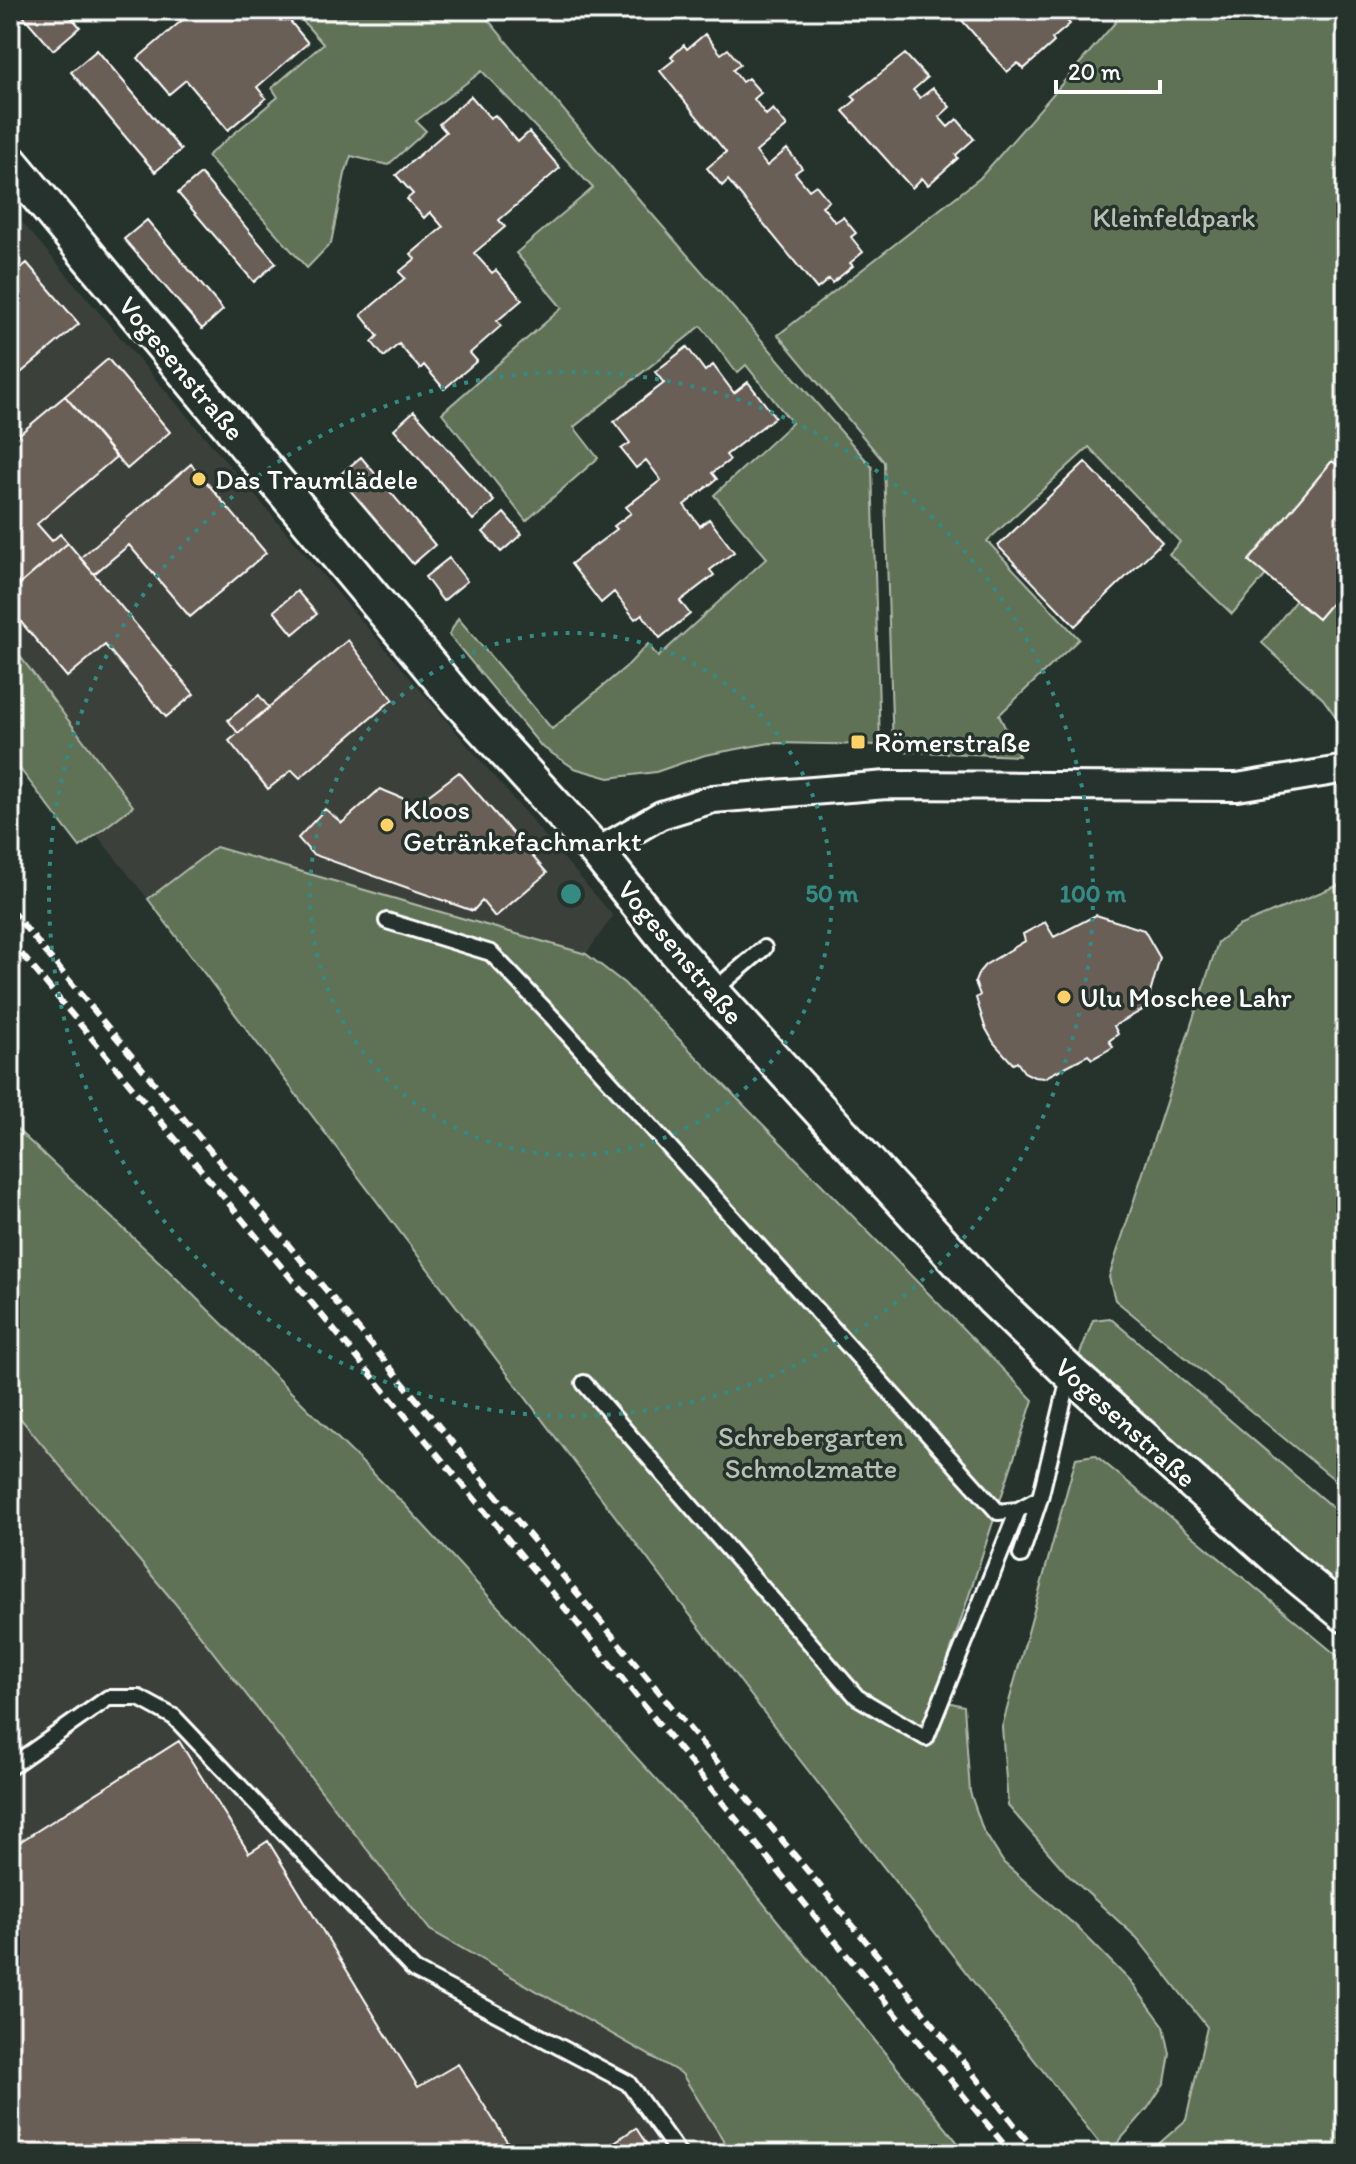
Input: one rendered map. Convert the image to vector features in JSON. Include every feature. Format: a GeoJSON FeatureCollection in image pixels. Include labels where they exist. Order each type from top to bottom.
{"type":"FeatureCollection","features":[{"type":"Feature","properties":{"kind":"street","name":"Vogesenstraße"},"geometry":{"type":"LineString","coordinates":[[10,162],[459,701],[597,852],[712,992],[993,1299],[1070,1373],[1291,1570],[1346,1615]]}},
{"type":"Feature","properties":{"kind":"street"},"geometry":{"type":"LineString","coordinates":[[597,852],[661,815],[713,799],[887,785],[1225,788],[1346,769]]}},
{"type":"Feature","properties":{"kind":"lane"},"geometry":{"type":"LineString","coordinates":[[387,921],[491,953],[998,1512],[1018,1510],[1040,1498]]}},
{"type":"Feature","properties":{"kind":"lane"},"geometry":{"type":"LineString","coordinates":[[712,992],[764,948]]}},
{"type":"Feature","properties":{"kind":"lane"},"geometry":{"type":"LineString","coordinates":[[1021,1555],[1040,1498],[1070,1373]]}},
{"type":"Feature","properties":{"kind":"lane"},"geometry":{"type":"LineString","coordinates":[[584,1383],[857,1697],[926,1738],[1018,1510]]}},
{"type":"Feature","properties":{"kind":"lane"},"geometry":{"type":"LineString","coordinates":[[10,1767],[108,1698],[139,1698],[174,1717],[414,1970],[628,2083],[679,2154]]}},
{"type":"Feature","properties":{"kind":"shaded area"},"geometry":{"type":"Polygon","coordinates":[[[10,208],[613,916],[586,954],[216,847],[148,899],[96,834],[133,806],[10,643],[10,208]]]}},
{"type":"Feature","properties":{"kind":"shaded area"},"geometry":{"type":"Polygon","coordinates":[[[10,1406],[174,1602],[430,1930],[682,2074],[732,2154],[10,2154],[10,1406]]]}},
{"type":"Feature","properties":{"kind":"green space"},"geometry":{"type":"Polygon","coordinates":[[[293,10],[480,10],[617,174],[872,467],[880,745],[770,743],[705,755],[656,772],[609,778],[574,768],[541,746],[449,635],[458,618],[552,729],[628,665],[648,644],[658,657],[767,558],[714,495],[792,423],[746,365],[737,373],[701,326],[574,427],[598,458],[526,521],[442,413],[562,308],[516,253],[593,188],[482,71],[416,121],[426,131],[388,165],[351,156],[331,243],[307,268],[207,156],[278,97],[272,88],[323,44],[293,10]]]}},
{"type":"Feature","properties":{"kind":"green space","name":"Kleinfeldpark"},"geometry":{"type":"Polygon","coordinates":[[[1126,10],[1346,10],[1346,472],[1332,461],[1249,560],[1266,575],[1232,614],[1169,554],[1180,542],[1089,447],[987,541],[1079,639],[999,715],[1019,756],[893,751],[884,462],[778,335],[980,178],[1126,10]]]}},
{"type":"Feature","properties":{"kind":"green space"},"geometry":{"type":"Polygon","coordinates":[[[1346,586],[1346,731],[1323,699],[1262,643],[1296,600],[1318,619],[1346,586]]]}},
{"type":"Feature","properties":{"kind":"green space"},"geometry":{"type":"Polygon","coordinates":[[[10,643],[133,806],[80,847],[10,756],[10,643]]]}},
{"type":"Feature","properties":{"kind":"green space","name":"Schrebergarten Schmolzmatte"},"geometry":{"type":"Polygon","coordinates":[[[216,847],[586,954],[624,983],[1033,1400],[935,1699],[964,1706],[970,1792],[983,1830],[1004,1863],[1077,1927],[1131,1982],[1164,2026],[1170,2054],[1165,2082],[1148,2108],[1108,2154],[796,1755],[148,899],[216,847]]]}},
{"type":"Feature","properties":{"kind":"green space"},"geometry":{"type":"Polygon","coordinates":[[[1346,882],[1346,1489],[1115,1300],[1109,1277],[1218,942],[1238,926],[1346,882]]]}},
{"type":"Feature","properties":{"kind":"green space"},"geometry":{"type":"Polygon","coordinates":[[[10,1123],[167,1269],[404,1504],[713,1841],[967,2154],[732,2154],[682,2074],[430,1930],[174,1602],[10,1406],[10,1123]]]}},
{"type":"Feature","properties":{"kind":"green space"},"geometry":{"type":"Polygon","coordinates":[[[1110,1318],[1346,1519],[1346,1593],[1079,1356],[1093,1320],[1110,1318]]]}},
{"type":"Feature","properties":{"kind":"green space"},"geometry":{"type":"Polygon","coordinates":[[[1095,1455],[1346,1663],[1346,2154],[1147,2154],[1186,2120],[1207,2027],[1137,1938],[1069,1876],[1008,1806],[1002,1727],[1076,1458],[1095,1455]]]}},
{"type":"Feature","properties":{"kind":"building"},"geometry":{"type":"Polygon","coordinates":[[[18,10],[65,10],[80,27],[53,50],[18,10]]]}},
{"type":"Feature","properties":{"kind":"building"},"geometry":{"type":"Polygon","coordinates":[[[194,10],[281,10],[308,43],[257,87],[266,98],[228,130],[186,80],[169,94],[138,58],[194,10]]]}},
{"type":"Feature","properties":{"kind":"building"},"geometry":{"type":"Polygon","coordinates":[[[953,10],[1058,10],[1070,24],[1024,69],[1018,63],[1007,72],[953,10]]]}},
{"type":"Feature","properties":{"kind":"building"},"geometry":{"type":"Polygon","coordinates":[[[705,34],[721,54],[728,49],[740,64],[733,70],[742,82],[748,78],[761,93],[754,99],[766,115],[773,109],[787,126],[756,152],[767,166],[787,149],[802,168],[795,173],[809,190],[816,185],[829,201],[822,206],[835,222],[843,217],[856,233],[851,237],[863,252],[850,263],[853,266],[832,283],[829,279],[817,289],[728,180],[722,186],[707,168],[726,152],[660,71],[674,60],[671,57],[684,45],[687,49],[705,34]]]}},
{"type":"Feature","properties":{"kind":"building"},"geometry":{"type":"Polygon","coordinates":[[[97,50],[181,150],[155,172],[71,72],[97,50]]]}},
{"type":"Feature","properties":{"kind":"building"},"geometry":{"type":"Polygon","coordinates":[[[905,54],[927,78],[913,90],[920,98],[933,88],[950,107],[939,117],[948,127],[957,119],[974,139],[928,185],[922,178],[912,188],[843,111],[856,100],[852,96],[905,54]]]}},
{"type":"Feature","properties":{"kind":"building"},"geometry":{"type":"Polygon","coordinates":[[[471,96],[490,118],[495,115],[518,142],[529,132],[560,168],[499,220],[505,227],[474,253],[492,273],[496,270],[522,300],[497,321],[501,326],[470,353],[477,361],[444,389],[424,365],[420,369],[399,344],[384,357],[372,342],[378,336],[361,315],[405,278],[399,272],[415,259],[411,254],[443,227],[430,212],[424,218],[407,199],[413,194],[396,175],[446,132],[439,124],[471,96]]]}},
{"type":"Feature","properties":{"kind":"building"},"geometry":{"type":"Polygon","coordinates":[[[201,174],[276,263],[254,282],[178,193],[201,174]]]}},
{"type":"Feature","properties":{"kind":"building"},"geometry":{"type":"Polygon","coordinates":[[[147,220],[223,310],[202,329],[124,239],[147,220]]]}},
{"type":"Feature","properties":{"kind":"building"},"geometry":{"type":"Polygon","coordinates":[[[27,263],[79,324],[10,382],[10,277],[27,263]]]}},
{"type":"Feature","properties":{"kind":"building"},"geometry":{"type":"Polygon","coordinates":[[[687,347],[705,371],[713,365],[734,393],[748,382],[775,417],[726,455],[730,460],[712,473],[717,479],[684,505],[700,526],[709,519],[734,552],[710,570],[714,575],[680,601],[690,614],[660,638],[642,614],[635,619],[614,592],[601,603],[571,564],[617,529],[614,526],[631,513],[626,507],[661,480],[646,460],[636,468],[621,449],[630,443],[614,422],[664,383],[655,372],[687,347]]]}},
{"type":"Feature","properties":{"kind":"building"},"geometry":{"type":"Polygon","coordinates":[[[108,359],[170,432],[127,469],[65,396],[108,359]]]}},
{"type":"Feature","properties":{"kind":"building"},"geometry":{"type":"Polygon","coordinates":[[[65,396],[116,457],[37,524],[52,541],[60,534],[68,543],[20,584],[10,573],[10,442],[65,396]]]}},
{"type":"Feature","properties":{"kind":"building"},"geometry":{"type":"Polygon","coordinates":[[[414,411],[494,501],[473,520],[394,429],[414,411]]]}},
{"type":"Feature","properties":{"kind":"building"},"geometry":{"type":"Polygon","coordinates":[[[361,457],[435,545],[413,564],[338,476],[361,457]]]}},
{"type":"Feature","properties":{"kind":"building"},"geometry":{"type":"Polygon","coordinates":[[[1332,461],[1346,472],[1346,586],[1318,619],[1249,561],[1332,461]]]}},
{"type":"Feature","properties":{"kind":"building"},"geometry":{"type":"Polygon","coordinates":[[[1085,462],[1162,542],[1075,626],[998,546],[1085,462]]]}},
{"type":"Feature","properties":{"kind":"building"},"geometry":{"type":"Polygon","coordinates":[[[191,464],[266,553],[190,617],[129,545],[94,574],[80,558],[191,464]]]}},
{"type":"Feature","properties":{"kind":"building"},"geometry":{"type":"Polygon","coordinates":[[[504,513],[522,534],[501,552],[483,532],[504,513]]]}},
{"type":"Feature","properties":{"kind":"building"},"geometry":{"type":"Polygon","coordinates":[[[68,543],[194,694],[166,717],[105,645],[67,677],[10,609],[10,593],[68,543]]]}},
{"type":"Feature","properties":{"kind":"building"},"geometry":{"type":"Polygon","coordinates":[[[449,558],[467,581],[443,601],[425,577],[449,558]]]}},
{"type":"Feature","properties":{"kind":"building"},"geometry":{"type":"Polygon","coordinates":[[[297,591],[317,614],[293,634],[274,611],[297,591]]]}},
{"type":"Feature","properties":{"kind":"building"},"geometry":{"type":"Polygon","coordinates":[[[348,640],[393,699],[300,778],[292,770],[268,789],[229,741],[348,640]]]}},
{"type":"Feature","properties":{"kind":"building"},"geometry":{"type":"Polygon","coordinates":[[[259,695],[269,708],[238,733],[228,720],[259,695]]]}},
{"type":"Feature","properties":{"kind":"building"},"geometry":{"type":"Polygon","coordinates":[[[459,772],[547,873],[495,917],[482,901],[473,911],[312,854],[298,838],[325,809],[342,823],[380,789],[417,804],[459,772]]]}},
{"type":"Feature","properties":{"kind":"building","name":"Ulu Moschee Lahr"},"geometry":{"type":"Polygon","coordinates":[[[1096,915],[1144,930],[1160,958],[1146,1008],[1114,1026],[1118,1034],[1109,1041],[1113,1047],[1092,1059],[1088,1055],[1044,1078],[1034,1077],[1024,1072],[1017,1062],[1013,1064],[994,1043],[985,1027],[976,998],[980,995],[975,982],[985,965],[1025,941],[1023,934],[1045,922],[1054,937],[1096,915]]]}},
{"type":"Feature","properties":{"kind":"building"},"geometry":{"type":"Polygon","coordinates":[[[179,1741],[249,1853],[268,1841],[418,2087],[458,2064],[515,2154],[10,2154],[10,1848],[179,1741]]]}},
{"type":"Feature","properties":{"kind":"building"},"geometry":{"type":"Polygon","coordinates":[[[636,2128],[653,2154],[596,2154],[636,2128]]]}},
{"type":"Feature","properties":{"kind":"railway"},"geometry":{"type":"LineString","coordinates":[[10,909],[893,1974],[1038,2154]]}},
{"type":"Feature","properties":{"kind":"railway"},"geometry":{"type":"LineString","coordinates":[[10,940],[551,1591],[1012,2154]]}},
{"type":"Feature","properties":{"kind":"place","name":"Das Traumlädele"},"geometry":{"type":"Point","coordinates":[199,479]}},
{"type":"Feature","properties":{"kind":"place","name":"Römerstraße"},"geometry":{"type":"Point","coordinates":[858,742]}},
{"type":"Feature","properties":{"kind":"place","name":"Kloos Getränkefachmarkt"},"geometry":{"type":"Point","coordinates":[387,825]}},
{"type":"Feature","properties":{"kind":"place","name":"Ulu Moschee Lahr"},"geometry":{"type":"Point","coordinates":[1064,997]}}]}
